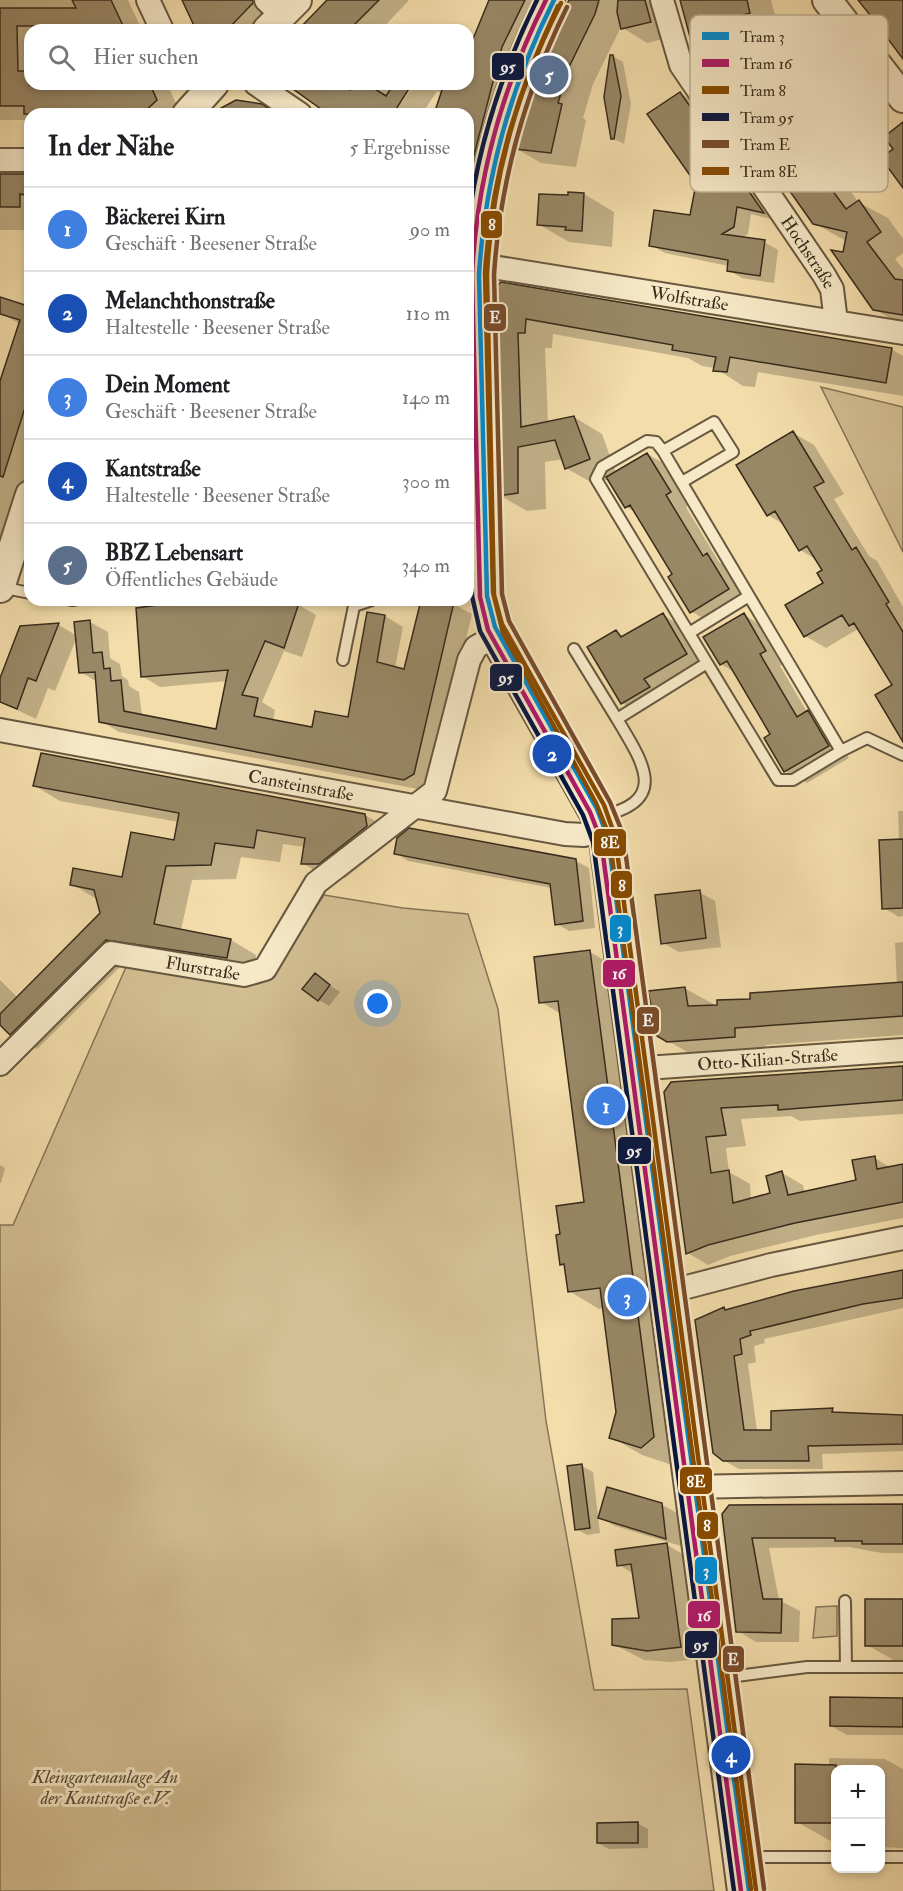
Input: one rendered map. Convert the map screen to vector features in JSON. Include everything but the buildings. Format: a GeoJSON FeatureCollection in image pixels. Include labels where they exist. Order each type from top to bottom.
{"type":"FeatureCollection","features":[{"type":"Feature","properties":{"kind":"street"},"geometry":{"type":"LineString","coordinates":[[148,0],[159,24]]}},
{"type":"Feature","properties":{"kind":"street"},"geometry":{"type":"LineString","coordinates":[[474,216],[515,78],[534,31],[550,0]]}},
{"type":"Feature","properties":{"kind":"street","name":"Hochstraße"},"geometry":{"type":"LineString","coordinates":[[662,0],[681,65],[690,78]]}},
{"type":"Feature","properties":{"kind":"street"},"geometry":{"type":"LineString","coordinates":[[827,0],[839,15]]}},
{"type":"Feature","properties":{"kind":"street"},"geometry":{"type":"LineString","coordinates":[[888,79],[903,98]]}},
{"type":"Feature","properties":{"kind":"street"},"geometry":{"type":"LineString","coordinates":[[192,108],[205,90]]}},
{"type":"Feature","properties":{"kind":"street"},"geometry":{"type":"LineString","coordinates":[[265,90],[291,108]]}},
{"type":"Feature","properties":{"kind":"street"},"geometry":{"type":"LineString","coordinates":[[0,160],[24,160]]}},
{"type":"Feature","properties":{"kind":"street","name":"Hochstraße"},"geometry":{"type":"LineString","coordinates":[[767,192],[832,289],[836,322]]}},
{"type":"Feature","properties":{"kind":"street"},"geometry":{"type":"LineString","coordinates":[[474,264],[476,593],[494,636],[598,824],[663,1293],[735,1857],[742,1891]]}},
{"type":"Feature","properties":{"kind":"street","name":"Wolfstraße"},"geometry":{"type":"LineString","coordinates":[[474,264],[903,333]]}},
{"type":"Feature","properties":{"kind":"street"},"geometry":{"type":"LineString","coordinates":[[0,587],[24,524]]}},
{"type":"Feature","properties":{"kind":"street"},"geometry":{"type":"LineString","coordinates":[[413,807],[435,791],[469,660],[476,647],[494,636]]}},
{"type":"Feature","properties":{"kind":"street","name":"Cansteinstraße"},"geometry":{"type":"LineString","coordinates":[[0,730],[573,835],[598,824]]}},
{"type":"Feature","properties":{"kind":"street","name":"Flurstraße"},"geometry":{"type":"LineString","coordinates":[[3,1055],[111,953],[244,975],[265,969],[316,883],[413,807]]}},
{"type":"Feature","properties":{"kind":"street","name":"Otto-Kilian-Straße"},"geometry":{"type":"LineString","coordinates":[[632,1069],[903,1050]]}},
{"type":"Feature","properties":{"kind":"street"},"geometry":{"type":"LineString","coordinates":[[663,1293],[771,1265],[903,1238]]}},
{"type":"Feature","properties":{"kind":"street"},"geometry":{"type":"LineString","coordinates":[[688,1487],[903,1483]]}},
{"type":"Feature","properties":{"kind":"lane"},"geometry":{"type":"LineString","coordinates":[[663,451],[714,422],[733,452],[682,482]]}},
{"type":"Feature","properties":{"kind":"lane"},"geometry":{"type":"LineString","coordinates":[[841,751],[656,442],[647,441],[602,467],[596,479],[778,780],[793,780],[867,738],[903,755]]}},
{"type":"Feature","properties":{"kind":"lane"},"geometry":{"type":"LineString","coordinates":[[0,587],[24,592]]}},
{"type":"Feature","properties":{"kind":"lane"},"geometry":{"type":"LineString","coordinates":[[689,633],[749,596]]}},
{"type":"Feature","properties":{"kind":"lane"},"geometry":{"type":"LineString","coordinates":[[343,660],[354,606]]}},
{"type":"Feature","properties":{"kind":"lane"},"geometry":{"type":"LineString","coordinates":[[574,649],[643,762],[643,788],[636,801],[598,824]]}},
{"type":"Feature","properties":{"kind":"lane"},"geometry":{"type":"LineString","coordinates":[[616,719],[707,663]]}},
{"type":"Feature","properties":{"kind":"lane"},"geometry":{"type":"LineString","coordinates":[[845,1601],[846,1666]]}},
{"type":"Feature","properties":{"kind":"lane"},"geometry":{"type":"LineString","coordinates":[[714,1679],[807,1666],[903,1666]]}},
{"type":"Feature","properties":{"kind":"lane"},"geometry":{"type":"LineString","coordinates":[[735,1857],[831,1857]]}},
{"type":"Feature","properties":{"kind":"lane"},"geometry":{"type":"LineString","coordinates":[[885,1857],[903,1857]]}},
{"type":"Feature","properties":{"kind":"green space"},"geometry":{"type":"Polygon","coordinates":[[[821,387],[903,407],[903,552],[821,387]]]}},
{"type":"Feature","properties":{"kind":"green space","name":"Kleingartenanlage An der Kantstraße e.V."},"geometry":{"type":"Polygon","coordinates":[[[324,895],[403,908],[468,914],[498,1009],[546,1421],[594,1690],[687,1689],[714,1891],[0,1891],[0,1225],[13,1225],[126,967],[268,979],[324,895]]]}},
{"type":"Feature","properties":{"kind":"green space"},"geometry":{"type":"Polygon","coordinates":[[[837,1606],[837,1636],[813,1638],[816,1607],[837,1606]]]}},
{"type":"Feature","properties":{"kind":"tram line","name":"95"},"geometry":{"type":"LineString","coordinates":[[474,185],[502,82],[537,0]]}},
{"type":"Feature","properties":{"kind":"tram line","name":"16"},"geometry":{"type":"LineString","coordinates":[[474,251],[479,203],[494,134],[517,66],[546,0]]}},
{"type":"Feature","properties":{"kind":"tram line","name":"3"},"geometry":{"type":"LineString","coordinates":[[554,0],[525,66],[502,134],[487,203],[482,239],[479,275],[487,596],[495,627],[597,809],[608,838],[749,1891]]}},
{"type":"Feature","properties":{"kind":"tram line","name":"8"},"geometry":{"type":"LineString","coordinates":[[561,3],[545,35],[509,135],[494,204],[490,239],[487,275],[494,595],[502,624],[604,805],[615,836],[756,1890]]}},
{"type":"Feature","properties":{"kind":"tram line","name":"8E"},"geometry":{"type":"LineString","coordinates":[[558,6],[530,71],[508,136],[493,203],[488,238],[485,273],[493,592],[503,633],[596,803],[609,835],[751,1889]]}},
{"type":"Feature","properties":{"kind":"tram line","name":"E"},"geometry":{"type":"LineString","coordinates":[[567,7],[539,71],[517,137],[497,240],[494,275],[502,594],[509,621],[610,802],[623,834],[764,1889]]}},
{"type":"Feature","properties":{"kind":"tram line","name":"16"},"geometry":{"type":"LineString","coordinates":[[474,356],[480,597],[488,630],[590,812],[601,840],[741,1891]]}},
{"type":"Feature","properties":{"kind":"tram line","name":"95"},"geometry":{"type":"LineString","coordinates":[[474,605],[480,631],[583,815],[593,842],[734,1891]]}},
{"type":"Feature","properties":{"kind":"place","name":"BBZ Lebensart"},"geometry":{"type":"Point","coordinates":[549,75]}},
{"type":"Feature","properties":{"kind":"place","name":"Melanchthonstraße"},"geometry":{"type":"Point","coordinates":[552,754]}},
{"type":"Feature","properties":{"kind":"place","name":"Bäckerei Kirn"},"geometry":{"type":"Point","coordinates":[606,1106]}},
{"type":"Feature","properties":{"kind":"place","name":"Dein Moment"},"geometry":{"type":"Point","coordinates":[627,1297]}},
{"type":"Feature","properties":{"kind":"place","name":"Kantstraße"},"geometry":{"type":"Point","coordinates":[731,1755]}}]}
